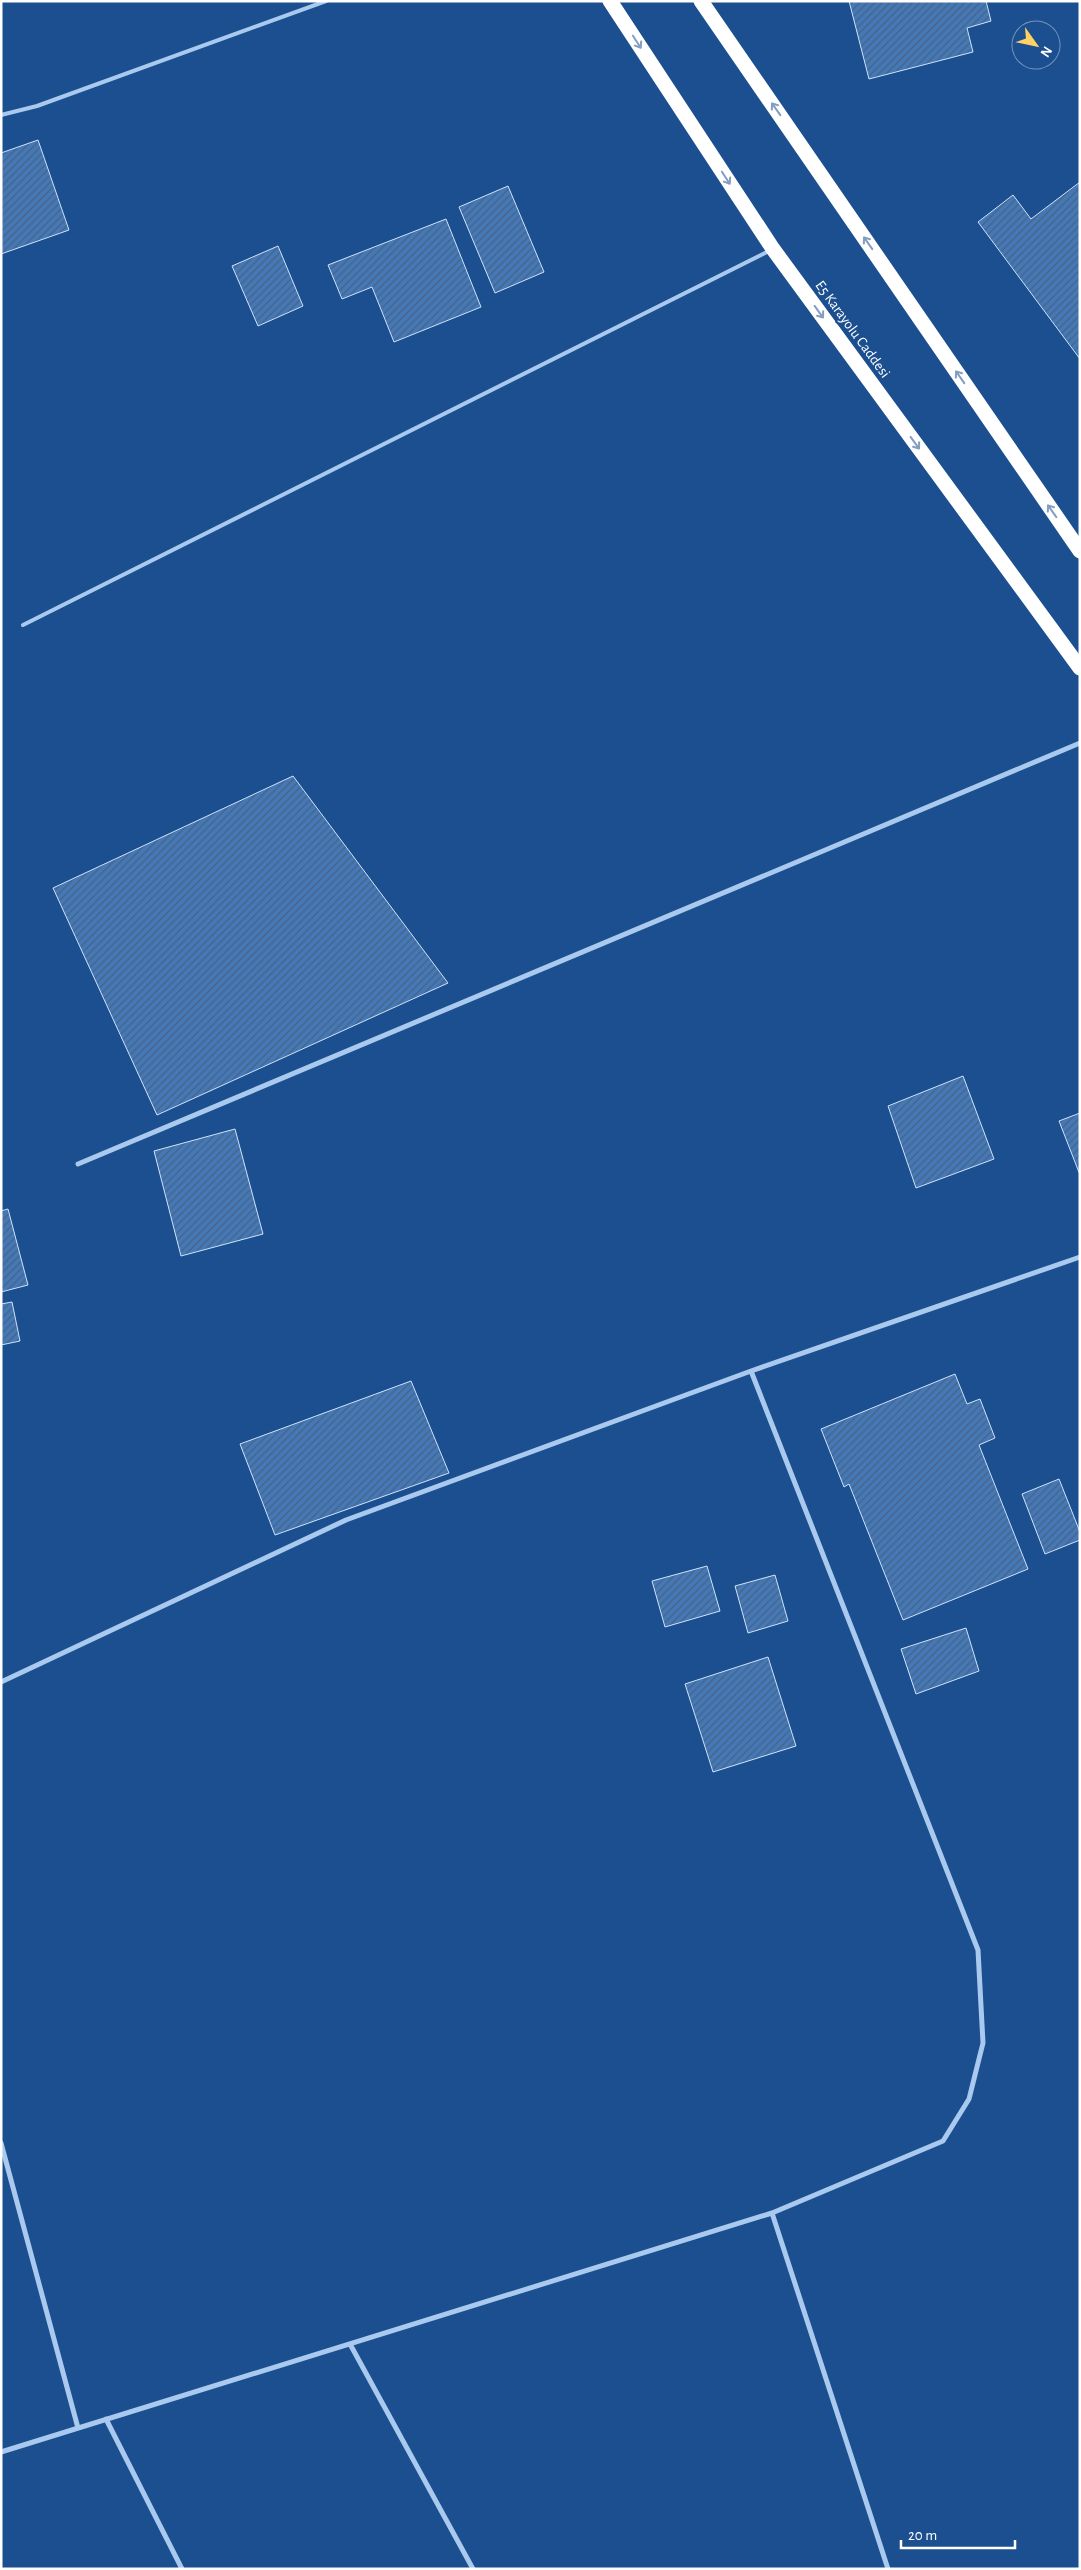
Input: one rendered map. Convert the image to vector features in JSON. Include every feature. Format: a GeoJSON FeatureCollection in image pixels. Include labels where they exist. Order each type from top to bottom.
{"type":"FeatureCollection","features":[{"type":"Feature","properties":{"kind":"highway","name":"E5 Karayolu Caddesi"},"geometry":{"type":"LineString","coordinates":[[610,1],[773,249],[1080,668]]}},
{"type":"Feature","properties":{"kind":"highway"},"geometry":{"type":"LineString","coordinates":[[701,1],[1080,551]]}},
{"type":"Feature","properties":{"kind":"street"},"geometry":{"type":"LineString","coordinates":[[78,1164],[1080,743]]}},
{"type":"Feature","properties":{"kind":"street"},"geometry":{"type":"LineString","coordinates":[[1,1682],[346,1520],[751,1371],[1080,1257]]}},
{"type":"Feature","properties":{"kind":"street"},"geometry":{"type":"LineString","coordinates":[[1,2452],[772,2213],[943,2141],[969,2099],[983,2042],[978,1950],[751,1371]]}},
{"type":"Feature","properties":{"kind":"street"},"geometry":{"type":"LineString","coordinates":[[1,2143],[78,2428]]}},
{"type":"Feature","properties":{"kind":"street"},"geometry":{"type":"LineString","coordinates":[[772,2213],[888,2569]]}},
{"type":"Feature","properties":{"kind":"street"},"geometry":{"type":"LineString","coordinates":[[350,2344],[473,2569]]}},
{"type":"Feature","properties":{"kind":"street"},"geometry":{"type":"LineString","coordinates":[[106,2419],[182,2569]]}},
{"type":"Feature","properties":{"kind":"lane"},"geometry":{"type":"LineString","coordinates":[[1,115],[37,106],[326,1]]}},
{"type":"Feature","properties":{"kind":"lane"},"geometry":{"type":"LineString","coordinates":[[23,626],[773,249]]}},
{"type":"Feature","properties":{"kind":"building"},"geometry":{"type":"Polygon","coordinates":[[[849,1],[986,1],[991,21],[967,28],[973,52],[869,79],[849,1]]]}},
{"type":"Feature","properties":{"kind":"building"},"geometry":{"type":"Polygon","coordinates":[[[38,140],[69,230],[1,254],[1,153],[38,140]]]}},
{"type":"Feature","properties":{"kind":"building"},"geometry":{"type":"Polygon","coordinates":[[[1080,182],[1080,359],[978,222],[1013,195],[1031,219],[1080,182]]]}},
{"type":"Feature","properties":{"kind":"building"},"geometry":{"type":"Polygon","coordinates":[[[508,186],[544,272],[495,293],[459,207],[508,186]]]}},
{"type":"Feature","properties":{"kind":"building"},"geometry":{"type":"Polygon","coordinates":[[[446,219],[481,307],[394,342],[372,287],[342,299],[328,265],[446,219]]]}},
{"type":"Feature","properties":{"kind":"building"},"geometry":{"type":"Polygon","coordinates":[[[278,246],[303,306],[258,326],[232,266],[278,246]]]}},
{"type":"Feature","properties":{"kind":"building"},"geometry":{"type":"Polygon","coordinates":[[[293,776],[448,983],[157,1115],[53,888],[293,776]]]}},
{"type":"Feature","properties":{"kind":"building"},"geometry":{"type":"Polygon","coordinates":[[[963,1076],[994,1159],[916,1188],[888,1106],[963,1076]]]}},
{"type":"Feature","properties":{"kind":"building"},"geometry":{"type":"Polygon","coordinates":[[[1080,1113],[1080,1175],[1059,1121],[1080,1113]]]}},
{"type":"Feature","properties":{"kind":"building"},"geometry":{"type":"Polygon","coordinates":[[[235,1129],[263,1234],[181,1256],[154,1151],[235,1129]]]}},
{"type":"Feature","properties":{"kind":"building"},"geometry":{"type":"Polygon","coordinates":[[[8,1209],[28,1285],[1,1292],[1,1211],[8,1209]]]}},
{"type":"Feature","properties":{"kind":"building"},"geometry":{"type":"Polygon","coordinates":[[[12,1302],[20,1341],[1,1345],[1,1304],[12,1302]]]}},
{"type":"Feature","properties":{"kind":"building"},"geometry":{"type":"Polygon","coordinates":[[[955,1374],[967,1404],[980,1399],[995,1438],[979,1445],[1028,1569],[903,1620],[849,1484],[844,1487],[821,1429],[955,1374]]]}},
{"type":"Feature","properties":{"kind":"building"},"geometry":{"type":"Polygon","coordinates":[[[411,1381],[449,1473],[275,1535],[240,1444],[411,1381]]]}},
{"type":"Feature","properties":{"kind":"building"},"geometry":{"type":"Polygon","coordinates":[[[1059,1479],[1080,1532],[1080,1540],[1045,1554],[1022,1494],[1059,1479]]]}},
{"type":"Feature","properties":{"kind":"building"},"geometry":{"type":"Polygon","coordinates":[[[707,1566],[720,1611],[665,1627],[652,1581],[707,1566]]]}},
{"type":"Feature","properties":{"kind":"building"},"geometry":{"type":"Polygon","coordinates":[[[775,1575],[788,1621],[748,1633],[735,1586],[775,1575]]]}},
{"type":"Feature","properties":{"kind":"building"},"geometry":{"type":"Polygon","coordinates":[[[966,1628],[979,1671],[916,1694],[901,1649],[966,1628]]]}},
{"type":"Feature","properties":{"kind":"building"},"geometry":{"type":"Polygon","coordinates":[[[768,1657],[796,1746],[713,1772],[685,1684],[768,1657]]]}}]}
